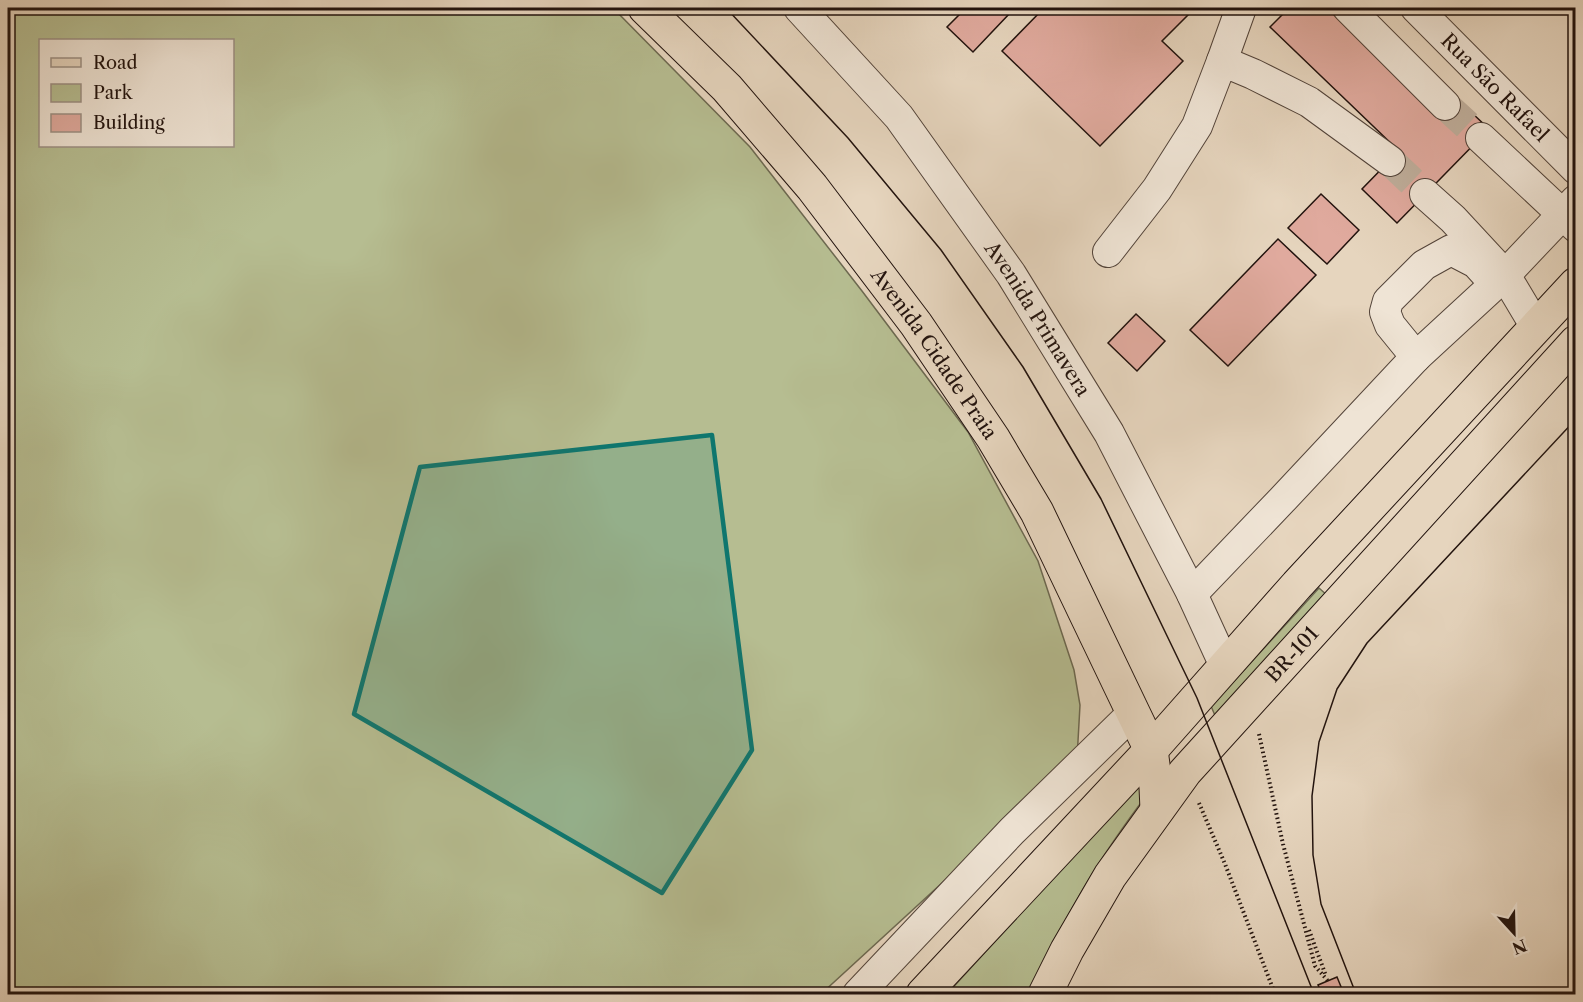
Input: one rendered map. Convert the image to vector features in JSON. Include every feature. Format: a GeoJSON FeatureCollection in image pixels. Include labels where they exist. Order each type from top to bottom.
{"type":"FeatureCollection","features":[{"type":"Feature","properties":{"kind":"main road","name":"Avenida Cidade Praia"},"geometry":{"type":"LineString","coordinates":[[645,8],[727,88],[812,187],[916,324],[993,438],[1037,512],[1150,750],[1154,768],[1156,810]]}},
{"type":"Feature","properties":{"kind":"main road","name":"BR-101"},"geometry":{"type":"LineString","coordinates":[[923,994],[1150,750],[1297,585],[1575,284]]}},
{"type":"Feature","properties":{"kind":"main road","name":"BR-101"},"geometry":{"type":"LineString","coordinates":[[1046,994],[1088,910],[1156,810],[1185,772],[1575,342]]}},
{"type":"Feature","properties":{"kind":"street","name":"Avenida Primavera"},"geometry":{"type":"LineString","coordinates":[[799,8],[899,117],[1011,274],[1109,433],[1192,594],[1225,666]]}},
{"type":"Feature","properties":{"kind":"street"},"geometry":{"type":"LineString","coordinates":[[1108,252],[1157,189],[1197,126],[1241,8]]}},
{"type":"Feature","properties":{"kind":"street"},"geometry":{"type":"LineString","coordinates":[[1348,8],[1445,105]]}},
{"type":"Feature","properties":{"kind":"street","name":"Rua São Rafael"},"geometry":{"type":"LineString","coordinates":[[1416,8],[1575,169]]}},
{"type":"Feature","properties":{"kind":"street"},"geometry":{"type":"LineString","coordinates":[[1222,62],[1253,74],[1309,102],[1390,161]]}},
{"type":"Feature","properties":{"kind":"street"},"geometry":{"type":"LineString","coordinates":[[1192,594],[1416,357],[1571,214],[1481,138]]}},
{"type":"Feature","properties":{"kind":"street"},"geometry":{"type":"LineString","coordinates":[[1425,194],[1453,219],[1536,327]]}},
{"type":"Feature","properties":{"kind":"street"},"geometry":{"type":"LineString","coordinates":[[1416,357],[1390,325],[1386,312],[1388,301],[1424,265],[1451,250],[1500,279]]}},
{"type":"Feature","properties":{"kind":"street"},"geometry":{"type":"LineString","coordinates":[[858,994],[1012,831],[1133,713]]}},
{"type":"Feature","properties":{"kind":"path"},"geometry":{"type":"LineString","coordinates":[[1251,698],[1278,822],[1315,966],[1328,981],[1302,912]]}},
{"type":"Feature","properties":{"kind":"path"},"geometry":{"type":"LineString","coordinates":[[1185,772],[1225,864],[1275,994]]}},
{"type":"Feature","properties":{"kind":"highlighted area"},"geometry":{"type":"Polygon","coordinates":[[[712,435],[752,750],[662,893],[354,714],[420,467],[712,435]]]}},
{"type":"Feature","properties":{"kind":"green space"},"geometry":{"type":"Polygon","coordinates":[[[8,8],[613,8],[750,147],[968,432],[1038,561],[1074,670],[1080,705],[1077,759],[821,994],[8,994],[8,8]]]}},
{"type":"Feature","properties":{"kind":"green space"},"geometry":{"type":"Polygon","coordinates":[[[1319,588],[1329,597],[1216,718],[1211,706],[1319,588]]]}},
{"type":"Feature","properties":{"kind":"green space"},"geometry":{"type":"Polygon","coordinates":[[[1146,775],[1149,792],[1114,840],[1083,889],[1043,966],[1032,994],[947,994],[1146,775]]]}},
{"type":"Feature","properties":{"kind":"building"},"geometry":{"type":"Polygon","coordinates":[[[966,8],[1004,8],[1010,13],[973,52],[947,27],[966,8]]]}},
{"type":"Feature","properties":{"kind":"building"},"geometry":{"type":"Polygon","coordinates":[[[1044,8],[1195,8],[1162,41],[1183,61],[1100,146],[1002,51],[1044,8]]]}},
{"type":"Feature","properties":{"kind":"building"},"geometry":{"type":"Polygon","coordinates":[[[1289,8],[1327,8],[1436,113],[1454,96],[1489,129],[1397,223],[1362,189],[1399,151],[1270,27],[1289,8]]]}},
{"type":"Feature","properties":{"kind":"building"},"geometry":{"type":"Polygon","coordinates":[[[1321,194],[1359,230],[1327,264],[1288,228],[1321,194]]]}},
{"type":"Feature","properties":{"kind":"building"},"geometry":{"type":"Polygon","coordinates":[[[1278,239],[1316,275],[1228,366],[1190,330],[1278,239]]]}},
{"type":"Feature","properties":{"kind":"building"},"geometry":{"type":"Polygon","coordinates":[[[1136,314],[1165,341],[1137,371],[1108,343],[1136,314]]]}},
{"type":"Feature","properties":{"kind":"building"},"geometry":{"type":"Polygon","coordinates":[[[1337,977],[1344,994],[1322,994],[1318,985],[1337,977]]]}},
{"type":"Feature","properties":{"kind":"tunnel"},"geometry":{"type":"LineString","coordinates":[[1445,105],[1481,138]]}},
{"type":"Feature","properties":{"kind":"tunnel"},"geometry":{"type":"LineString","coordinates":[[1390,161],[1425,194]]}},
{"type":"Feature","properties":{"kind":"tram line"},"geometry":{"type":"LineString","coordinates":[[726,8],[848,138],[941,250],[1023,367],[1101,499],[1197,698],[1314,994]]}},
{"type":"Feature","properties":{"kind":"tram line"},"geometry":{"type":"LineString","coordinates":[[1356,994],[1321,904],[1313,855],[1312,796],[1319,742],[1337,689],[1367,643],[1576,419]]}}]}
